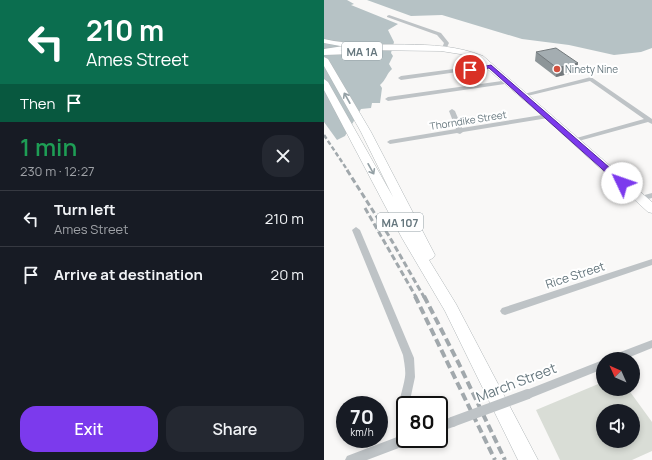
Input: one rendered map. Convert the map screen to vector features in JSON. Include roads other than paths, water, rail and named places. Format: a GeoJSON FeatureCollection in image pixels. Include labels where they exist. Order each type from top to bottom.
{"type":"FeatureCollection","features":[{"type":"Feature","properties":{"kind":"main road","name":"MA 1A"},"geometry":{"type":"LineString","coordinates":[[324,41],[350,47],[444,48],[474,55],[491,66],[652,209]]}},
{"type":"Feature","properties":{"kind":"main road"},"geometry":{"type":"LineString","coordinates":[[324,52],[350,47]]}},
{"type":"Feature","properties":{"kind":"main road","name":"MA 1A"},"geometry":{"type":"LineString","coordinates":[[324,52],[400,48]]}},
{"type":"Feature","properties":{"kind":"main road","name":"MA 107"},"geometry":{"type":"LineString","coordinates":[[324,59],[366,132],[419,236],[451,308],[528,460]]}},
{"type":"Feature","properties":{"kind":"main road","name":"MA 107"},"geometry":{"type":"LineString","coordinates":[[324,82],[409,238],[451,308]]}},
{"type":"Feature","properties":{"kind":"street"},"geometry":{"type":"LineString","coordinates":[[389,16],[441,35],[447,43],[444,48]]}},
{"type":"Feature","properties":{"kind":"street"},"geometry":{"type":"LineString","coordinates":[[401,78],[491,66]]}},
{"type":"Feature","properties":{"kind":"street"},"geometry":{"type":"LineString","coordinates":[[524,95],[591,79],[650,121]]}},
{"type":"Feature","properties":{"kind":"street"},"geometry":{"type":"LineString","coordinates":[[388,99],[509,82]]}},
{"type":"Feature","properties":{"kind":"street"},"geometry":{"type":"LineString","coordinates":[[452,111],[460,132]]}},
{"type":"Feature","properties":{"kind":"street","name":"Thorndike Street"},"geometry":{"type":"LineString","coordinates":[[390,142],[460,132],[548,116]]}},
{"type":"Feature","properties":{"kind":"street"},"geometry":{"type":"LineString","coordinates":[[575,140],[650,121]]}},
{"type":"Feature","properties":{"kind":"street"},"geometry":{"type":"LineString","coordinates":[[640,199],[652,195]]}},
{"type":"Feature","properties":{"kind":"street"},"geometry":{"type":"LineString","coordinates":[[356,230],[407,352],[410,365],[410,378],[406,396]]}},
{"type":"Feature","properties":{"kind":"street","name":"Rice Street"},"geometry":{"type":"LineString","coordinates":[[505,310],[652,262]]}},
{"type":"Feature","properties":{"kind":"street"},"geometry":{"type":"LineString","coordinates":[[632,352],[652,344]]}},
{"type":"Feature","properties":{"kind":"street","name":"March Street"},"geometry":{"type":"LineString","coordinates":[[448,424],[596,367]]}},
{"type":"Feature","properties":{"kind":"street"},"geometry":{"type":"LineString","coordinates":[[351,460],[369,457],[396,445]]}},
{"type":"Feature","properties":{"kind":"railway"},"geometry":{"type":"LineString","coordinates":[[324,135],[348,171]]}},
{"type":"Feature","properties":{"kind":"railway"},"geometry":{"type":"LineString","coordinates":[[347,170],[389,236],[424,297]]}},
{"type":"Feature","properties":{"kind":"railway"},"geometry":{"type":"LineString","coordinates":[[365,208],[416,297]]}},
{"type":"Feature","properties":{"kind":"railway"},"geometry":{"type":"LineString","coordinates":[[415,296],[495,460]]}},
{"type":"Feature","properties":{"kind":"railway"},"geometry":{"type":"LineString","coordinates":[[424,296],[459,364],[505,460]]}},
{"type":"Feature","properties":{"kind":"place","name":"Ninety Nine"},"geometry":{"type":"Point","coordinates":[557,69]}}]}
